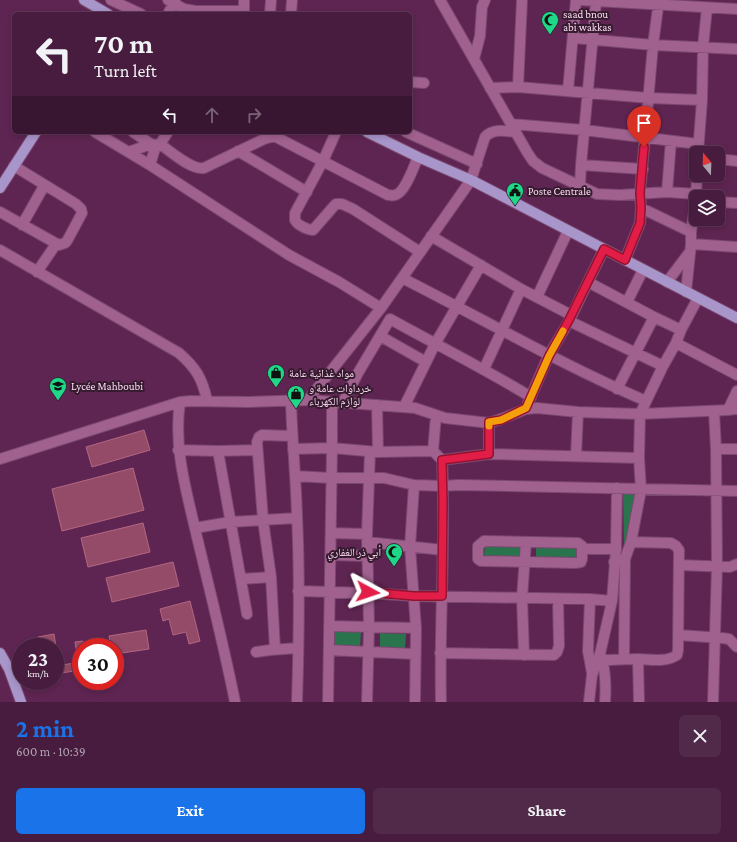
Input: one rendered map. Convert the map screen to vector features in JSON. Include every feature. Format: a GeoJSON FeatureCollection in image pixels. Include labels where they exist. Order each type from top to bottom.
{"type":"FeatureCollection","features":[{"type":"Feature","properties":{"kind":"main road"},"geometry":{"type":"LineString","coordinates":[[84,0],[105,12]]}},
{"type":"Feature","properties":{"kind":"main road"},"geometry":{"type":"LineString","coordinates":[[0,188],[35,134]]}},
{"type":"Feature","properties":{"kind":"main road"},"geometry":{"type":"LineString","coordinates":[[371,134],[418,157],[471,180],[737,318]]}},
{"type":"Feature","properties":{"kind":"main road"},"geometry":{"type":"LineString","coordinates":[[0,655],[9,669],[21,702]]}},
{"type":"Feature","properties":{"kind":"street"},"geometry":{"type":"LineString","coordinates":[[111,0],[137,12]]}},
{"type":"Feature","properties":{"kind":"street"},"geometry":{"type":"LineString","coordinates":[[244,0],[244,12]]}},
{"type":"Feature","properties":{"kind":"street"},"geometry":{"type":"LineString","coordinates":[[270,12],[271,0]]}},
{"type":"Feature","properties":{"kind":"street"},"geometry":{"type":"LineString","coordinates":[[291,12],[292,0]]}},
{"type":"Feature","properties":{"kind":"street"},"geometry":{"type":"LineString","coordinates":[[440,0],[490,88],[530,156],[537,165],[597,194],[620,195],[667,192],[689,197]]}},
{"type":"Feature","properties":{"kind":"street"},"geometry":{"type":"LineString","coordinates":[[474,59],[480,36],[482,7],[484,0]]}},
{"type":"Feature","properties":{"kind":"street"},"geometry":{"type":"LineString","coordinates":[[518,87],[522,0]]}},
{"type":"Feature","properties":{"kind":"street"},"geometry":{"type":"LineString","coordinates":[[568,91],[577,0],[596,2],[691,3],[707,8],[737,9]]}},
{"type":"Feature","properties":{"kind":"street"},"geometry":{"type":"LineString","coordinates":[[169,12],[172,1],[183,12]]}},
{"type":"Feature","properties":{"kind":"street"},"geometry":{"type":"LineString","coordinates":[[580,186],[587,93],[594,39],[596,2]]}},
{"type":"Feature","properties":{"kind":"street"},"geometry":{"type":"LineString","coordinates":[[625,260],[640,223],[640,193],[653,45],[659,2]]}},
{"type":"Feature","properties":{"kind":"street"},"geometry":{"type":"LineString","coordinates":[[698,146],[702,100],[703,47],[707,8]]}},
{"type":"Feature","properties":{"kind":"street"},"geometry":{"type":"LineString","coordinates":[[201,12],[209,10],[232,12]]}},
{"type":"Feature","properties":{"kind":"street"},"geometry":{"type":"LineString","coordinates":[[574,38],[653,45],[737,49]]}},
{"type":"Feature","properties":{"kind":"street"},"geometry":{"type":"LineString","coordinates":[[412,82],[424,83]]}},
{"type":"Feature","properties":{"kind":"street"},"geometry":{"type":"LineString","coordinates":[[490,88],[518,87],[649,98],[702,100]]}},
{"type":"Feature","properties":{"kind":"street"},"geometry":{"type":"LineString","coordinates":[[308,400],[379,310],[471,180],[483,141],[487,134],[514,128],[584,130],[645,136],[690,146]]}},
{"type":"Feature","properties":{"kind":"street"},"geometry":{"type":"LineString","coordinates":[[98,134],[150,165],[289,255],[338,282],[390,319],[484,369],[531,397]]}},
{"type":"Feature","properties":{"kind":"street"},"geometry":{"type":"LineString","coordinates":[[137,134],[190,164],[200,168],[204,168],[271,137],[281,140],[388,195],[395,195],[401,192],[418,157]]}},
{"type":"Feature","properties":{"kind":"street"},"geometry":{"type":"LineString","coordinates":[[129,152],[156,144],[166,134]]}},
{"type":"Feature","properties":{"kind":"street"},"geometry":{"type":"LineString","coordinates":[[335,134],[307,192],[295,213],[297,222],[308,230],[316,228],[336,204],[342,204],[353,209],[420,252]]}},
{"type":"Feature","properties":{"kind":"street"},"geometry":{"type":"LineString","coordinates":[[410,134],[477,164]]}},
{"type":"Feature","properties":{"kind":"street"},"geometry":{"type":"LineString","coordinates":[[667,192],[671,141]]}},
{"type":"Feature","properties":{"kind":"street"},"geometry":{"type":"LineString","coordinates":[[150,165],[156,144]]}},
{"type":"Feature","properties":{"kind":"street"},"geometry":{"type":"LineString","coordinates":[[238,151],[307,192]]}},
{"type":"Feature","properties":{"kind":"street"},"geometry":{"type":"LineString","coordinates":[[725,160],[737,161]]}},
{"type":"Feature","properties":{"kind":"street"},"geometry":{"type":"LineString","coordinates":[[581,165],[643,169]]}},
{"type":"Feature","properties":{"kind":"street"},"geometry":{"type":"LineString","coordinates":[[0,212],[59,245],[65,243],[82,213],[81,209],[76,204],[44,186],[14,166]]}},
{"type":"Feature","properties":{"kind":"street"},"geometry":{"type":"LineString","coordinates":[[22,225],[44,186]]}},
{"type":"Feature","properties":{"kind":"street"},"geometry":{"type":"LineString","coordinates":[[725,203],[737,204]]}},
{"type":"Feature","properties":{"kind":"street"},"geometry":{"type":"LineString","coordinates":[[641,208],[691,232]]}},
{"type":"Feature","properties":{"kind":"street"},"geometry":{"type":"LineString","coordinates":[[686,292],[692,226]]}},
{"type":"Feature","properties":{"kind":"street"},"geometry":{"type":"LineString","coordinates":[[537,297],[568,231]]}},
{"type":"Feature","properties":{"kind":"street"},"geometry":{"type":"LineString","coordinates":[[431,236],[537,297],[570,318],[636,354],[663,366]]}},
{"type":"Feature","properties":{"kind":"street"},"geometry":{"type":"LineString","coordinates":[[37,272],[56,244]]}},
{"type":"Feature","properties":{"kind":"street"},"geometry":{"type":"LineString","coordinates":[[690,248],[737,247]]}},
{"type":"Feature","properties":{"kind":"street"},"geometry":{"type":"LineString","coordinates":[[667,282],[690,248]]}},
{"type":"Feature","properties":{"kind":"street"},"geometry":{"type":"LineString","coordinates":[[526,408],[549,356],[570,318],[604,249]]}},
{"type":"Feature","properties":{"kind":"street"},"geometry":{"type":"LineString","coordinates":[[0,250],[179,353],[192,364],[196,370],[203,383],[207,400]]}},
{"type":"Feature","properties":{"kind":"street"},"geometry":{"type":"LineString","coordinates":[[404,407],[435,344],[481,265]]}},
{"type":"Feature","properties":{"kind":"street"},"geometry":{"type":"LineString","coordinates":[[627,302],[643,270]]}},
{"type":"Feature","properties":{"kind":"street"},"geometry":{"type":"LineString","coordinates":[[402,278],[549,356],[617,389],[646,401]]}},
{"type":"Feature","properties":{"kind":"street"},"geometry":{"type":"LineString","coordinates":[[588,282],[681,330]]}},
{"type":"Feature","properties":{"kind":"street"},"geometry":{"type":"LineString","coordinates":[[484,369],[501,330],[522,289]]}},
{"type":"Feature","properties":{"kind":"street"},"geometry":{"type":"LineString","coordinates":[[624,659],[625,559],[631,542],[641,490],[639,458],[640,414],[698,298]]}},
{"type":"Feature","properties":{"kind":"street"},"geometry":{"type":"LineString","coordinates":[[617,389],[654,317]]}},
{"type":"Feature","properties":{"kind":"street"},"geometry":{"type":"LineString","coordinates":[[343,402],[390,319]]}},
{"type":"Feature","properties":{"kind":"street"},"geometry":{"type":"LineString","coordinates":[[380,336],[426,362]]}},
{"type":"Feature","properties":{"kind":"street"},"geometry":{"type":"LineString","coordinates":[[676,343],[737,375]]}},
{"type":"Feature","properties":{"kind":"street"},"geometry":{"type":"LineString","coordinates":[[0,459],[180,402],[191,400],[249,402],[308,400],[343,402],[415,408],[436,416],[462,421],[489,422],[501,420],[526,408],[578,412],[640,414],[733,410],[737,391]]}},
{"type":"Feature","properties":{"kind":"street"},"geometry":{"type":"LineString","coordinates":[[291,401],[297,518],[298,648],[296,702]]}},
{"type":"Feature","properties":{"kind":"street"},"geometry":{"type":"LineString","coordinates":[[180,402],[178,420],[178,450],[235,702]]}},
{"type":"Feature","properties":{"kind":"street"},"geometry":{"type":"LineString","coordinates":[[328,702],[332,402]]}},
{"type":"Feature","properties":{"kind":"street"},"geometry":{"type":"LineString","coordinates":[[367,702],[369,627],[367,538],[369,478],[374,452],[377,405]]}},
{"type":"Feature","properties":{"kind":"street"},"geometry":{"type":"LineString","coordinates":[[712,702],[717,566],[716,449],[714,411]]}},
{"type":"Feature","properties":{"kind":"street"},"geometry":{"type":"LineString","coordinates":[[576,456],[578,412]]}},
{"type":"Feature","properties":{"kind":"street"},"geometry":{"type":"LineString","coordinates":[[433,451],[436,416]]}},
{"type":"Feature","properties":{"kind":"street"},"geometry":{"type":"LineString","coordinates":[[489,422],[489,454]]}},
{"type":"Feature","properties":{"kind":"street"},"geometry":{"type":"LineString","coordinates":[[275,649],[271,577],[263,520],[257,438],[260,436],[292,436]]}},
{"type":"Feature","properties":{"kind":"street"},"geometry":{"type":"LineString","coordinates":[[293,449],[332,448],[374,452],[433,451],[442,460],[443,550],[440,653],[441,702]]}},
{"type":"Feature","properties":{"kind":"street"},"geometry":{"type":"LineString","coordinates":[[716,449],[737,449]]}},
{"type":"Feature","properties":{"kind":"street"},"geometry":{"type":"LineString","coordinates":[[178,450],[257,450]]}},
{"type":"Feature","properties":{"kind":"street"},"geometry":{"type":"LineString","coordinates":[[218,451],[230,522],[242,579],[247,614]]}},
{"type":"Feature","properties":{"kind":"street"},"geometry":{"type":"LineString","coordinates":[[442,460],[489,454],[639,458]]}},
{"type":"Feature","properties":{"kind":"street"},"geometry":{"type":"LineString","coordinates":[[295,476],[384,478],[414,485],[443,486],[458,485],[737,491]]}},
{"type":"Feature","properties":{"kind":"street"},"geometry":{"type":"LineString","coordinates":[[414,485],[410,547],[416,628],[415,702]]}},
{"type":"Feature","properties":{"kind":"street"},"geometry":{"type":"LineString","coordinates":[[592,675],[601,657],[612,601],[616,549],[617,488]]}},
{"type":"Feature","properties":{"kind":"street"},"geometry":{"type":"LineString","coordinates":[[195,528],[230,522],[297,518]]}},
{"type":"Feature","properties":{"kind":"street"},"geometry":{"type":"LineString","coordinates":[[331,533],[367,538],[410,547],[443,550]]}},
{"type":"Feature","properties":{"kind":"street"},"geometry":{"type":"LineString","coordinates":[[484,541],[526,542],[575,542],[581,544],[583,549],[582,560],[578,563],[482,562],[478,559],[478,546],[484,541]]}},
{"type":"Feature","properties":{"kind":"street"},"geometry":{"type":"LineString","coordinates":[[524,654],[522,598],[526,562],[526,542]]}},
{"type":"Feature","properties":{"kind":"street"},"geometry":{"type":"LineString","coordinates":[[601,657],[624,659],[661,659],[674,657],[677,655],[679,550],[671,543],[631,542]]}},
{"type":"Feature","properties":{"kind":"street"},"geometry":{"type":"LineString","coordinates":[[583,549],[616,549]]}},
{"type":"Feature","properties":{"kind":"street"},"geometry":{"type":"LineString","coordinates":[[331,555],[367,556]]}},
{"type":"Feature","properties":{"kind":"street"},"geometry":{"type":"LineString","coordinates":[[614,562],[625,559]]}},
{"type":"Feature","properties":{"kind":"street"},"geometry":{"type":"LineString","coordinates":[[679,565],[730,567],[737,564]]}},
{"type":"Feature","properties":{"kind":"street"},"geometry":{"type":"LineString","coordinates":[[242,579],[271,577]]}},
{"type":"Feature","properties":{"kind":"street"},"geometry":{"type":"LineString","coordinates":[[298,591],[368,592],[414,596],[590,599],[612,601]]}},
{"type":"Feature","properties":{"kind":"street"},"geometry":{"type":"LineString","coordinates":[[440,653],[554,655],[559,646],[558,599]]}},
{"type":"Feature","properties":{"kind":"street"},"geometry":{"type":"LineString","coordinates":[[589,702],[592,675],[588,651],[590,599]]}},
{"type":"Feature","properties":{"kind":"street"},"geometry":{"type":"LineString","coordinates":[[329,626],[416,628]]}},
{"type":"Feature","properties":{"kind":"street"},"geometry":{"type":"LineString","coordinates":[[678,635],[714,636],[729,640],[737,647]]}},
{"type":"Feature","properties":{"kind":"street"},"geometry":{"type":"LineString","coordinates":[[256,652],[298,648]]}},
{"type":"Feature","properties":{"kind":"street"},"geometry":{"type":"LineString","coordinates":[[329,650],[415,654]]}},
{"type":"Feature","properties":{"kind":"street"},"geometry":{"type":"LineString","coordinates":[[601,657],[605,681],[605,702]]}},
{"type":"Feature","properties":{"kind":"street"},"geometry":{"type":"LineString","coordinates":[[638,659],[639,702]]}},
{"type":"Feature","properties":{"kind":"green space"},"geometry":{"type":"Polygon","coordinates":[[[623,493],[639,495],[624,549],[623,493]]]}},
{"type":"Feature","properties":{"kind":"green space"},"geometry":{"type":"Polygon","coordinates":[[[485,543],[523,544],[523,558],[484,556],[485,543]]]}},
{"type":"Feature","properties":{"kind":"green space"},"geometry":{"type":"Polygon","coordinates":[[[536,544],[579,546],[578,560],[536,558],[536,544]]]}},
{"type":"Feature","properties":{"kind":"green space"},"geometry":{"type":"Polygon","coordinates":[[[334,631],[361,632],[360,648],[334,647],[334,631]]]}},
{"type":"Feature","properties":{"kind":"green space"},"geometry":{"type":"Polygon","coordinates":[[[380,633],[406,634],[405,649],[380,648],[380,633]]]}},
{"type":"Feature","properties":{"kind":"building"},"geometry":{"type":"Polygon","coordinates":[[[144,430],[150,450],[92,467],[86,447],[144,430]]]}},
{"type":"Feature","properties":{"kind":"building"},"geometry":{"type":"Polygon","coordinates":[[[133,468],[144,510],[62,531],[52,489],[133,468]]]}},
{"type":"Feature","properties":{"kind":"building"},"geometry":{"type":"Polygon","coordinates":[[[143,523],[150,552],[88,567],[81,538],[143,523]]]}},
{"type":"Feature","properties":{"kind":"building"},"geometry":{"type":"Polygon","coordinates":[[[173,562],[179,586],[112,602],[106,578],[173,562]]]}},
{"type":"Feature","properties":{"kind":"building"},"geometry":{"type":"Polygon","coordinates":[[[190,601],[200,641],[189,644],[186,632],[173,635],[169,619],[163,621],[160,609],[190,601]]]}},
{"type":"Feature","properties":{"kind":"building"},"geometry":{"type":"Polygon","coordinates":[[[146,630],[149,649],[124,653],[124,638],[109,638],[109,636],[146,630]]]}},
{"type":"Feature","properties":{"kind":"building"},"geometry":{"type":"Polygon","coordinates":[[[54,634],[55,638],[38,638],[54,634]]]}},
{"type":"Feature","properties":{"kind":"building"},"geometry":{"type":"Polygon","coordinates":[[[72,663],[72,671],[64,673],[64,665],[72,663]]]}},
{"type":"Feature","properties":{"kind":"slow traffic"},"geometry":{"type":"LineString","coordinates":[[489,426],[489,422],[501,420],[526,408],[549,356],[563,331]]}},
{"type":"Feature","properties":{"kind":"place","name":"saad bnou abi wakkas"},"geometry":{"type":"Point","coordinates":[550,35]}},
{"type":"Feature","properties":{"kind":"place","name":"Poste Centrale"},"geometry":{"type":"Point","coordinates":[515,206]}},
{"type":"Feature","properties":{"kind":"place","name":"مواد غذائية عامة"},"geometry":{"type":"Point","coordinates":[276,388]}},
{"type":"Feature","properties":{"kind":"place","name":"Lycée Mahboubi"},"geometry":{"type":"Point","coordinates":[58,401]}},
{"type":"Feature","properties":{"kind":"place","name":"خرداوات عامة و لوازم الكهرباء"},"geometry":{"type":"Point","coordinates":[296,409]}},
{"type":"Feature","properties":{"kind":"place","name":"أبي ذر الغفاري"},"geometry":{"type":"Point","coordinates":[394,567]}},
{"type":"Feature","properties":{"kind":"route"},"geometry":{"type":"LineString","coordinates":[[368,592],[414,596],[442,596],[442,460],[489,454],[489,422],[501,420],[526,408],[549,356],[569,320],[604,249],[625,260],[640,223],[640,193],[644,147]]}}]}
